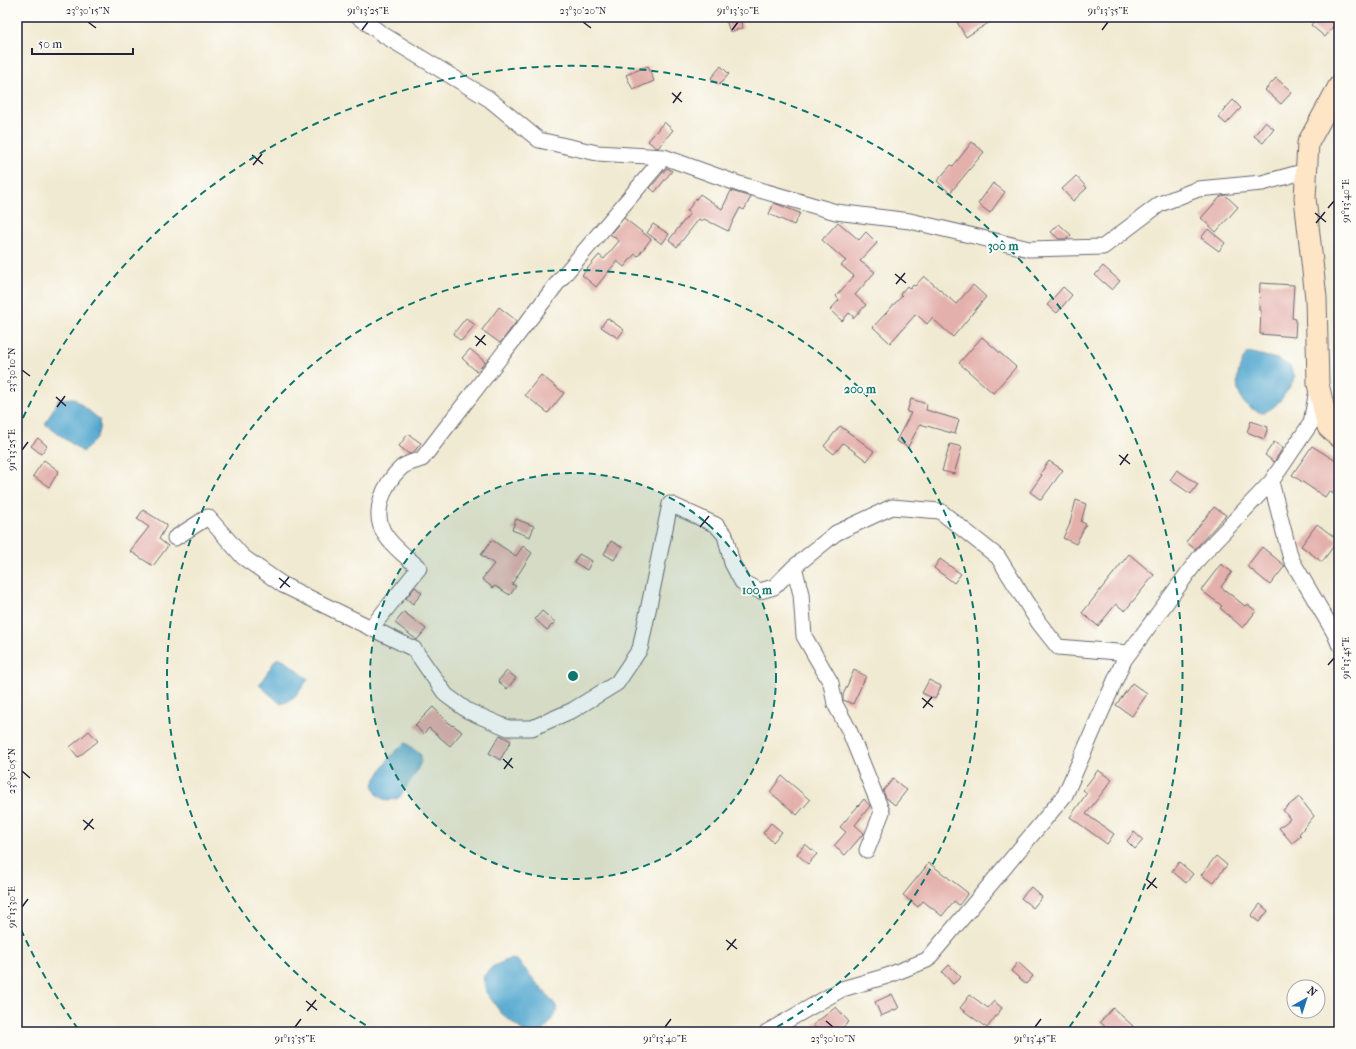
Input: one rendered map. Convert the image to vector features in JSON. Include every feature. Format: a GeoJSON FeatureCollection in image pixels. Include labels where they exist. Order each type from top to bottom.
{"type":"FeatureCollection","features":[{"type":"Feature","properties":{"kind":"main road"},"geometry":{"type":"LineString","coordinates":[[1339,86],[1308,143],[1305,198],[1316,298],[1318,384],[1328,427],[1339,437]]}},
{"type":"Feature","properties":{"kind":"street"},"geometry":{"type":"LineString","coordinates":[[359,17],[382,34],[489,99],[539,140],[597,153],[664,157],[739,184],[836,212],[910,222],[1029,249],[1102,247],[1160,204],[1198,189],[1262,184],[1306,171]]}},
{"type":"Feature","properties":{"kind":"street"},"geometry":{"type":"LineString","coordinates":[[371,628],[419,568],[386,536],[378,519],[380,502],[389,482],[403,466],[422,459],[559,281],[664,157]]}},
{"type":"Feature","properties":{"kind":"street"},"geometry":{"type":"LineString","coordinates":[[767,1032],[842,989],[887,976],[927,960],[1065,795],[1124,660],[1200,558],[1271,482],[1311,423],[1318,384]]}},
{"type":"Feature","properties":{"kind":"street"},"geometry":{"type":"LineString","coordinates":[[1271,482],[1291,559],[1335,634],[1339,644]]}},
{"type":"Feature","properties":{"kind":"street"},"geometry":{"type":"LineString","coordinates":[[175,538],[208,517],[243,557],[283,585],[414,649],[446,695],[468,711],[508,728],[532,728],[573,710],[617,683],[629,667],[640,649],[670,504],[716,525],[725,535],[732,563],[742,582],[760,591],[774,587],[794,567],[836,533],[892,507],[940,511],[998,557],[1039,623],[1058,647],[1129,653]]}},
{"type":"Feature","properties":{"kind":"street"},"geometry":{"type":"LineString","coordinates":[[794,567],[801,594],[804,636],[831,683],[835,704],[848,730],[882,812],[867,850]]}},
{"type":"Feature","properties":{"kind":"water"},"geometry":{"type":"Polygon","coordinates":[[[1248,352],[1277,359],[1290,366],[1295,377],[1285,394],[1277,403],[1268,411],[1262,413],[1245,404],[1238,391],[1237,384],[1239,371],[1248,352]]]}},
{"type":"Feature","properties":{"kind":"water"},"geometry":{"type":"Polygon","coordinates":[[[73,398],[99,419],[98,434],[83,452],[45,424],[59,399],[73,398]]]}},
{"type":"Feature","properties":{"kind":"water"},"geometry":{"type":"Polygon","coordinates":[[[276,659],[283,659],[308,679],[300,691],[290,700],[281,704],[259,685],[276,659]]]}},
{"type":"Feature","properties":{"kind":"water"},"geometry":{"type":"Polygon","coordinates":[[[406,743],[421,755],[421,762],[399,798],[387,801],[377,795],[373,784],[391,756],[406,743]]]}},
{"type":"Feature","properties":{"kind":"water"},"geometry":{"type":"Polygon","coordinates":[[[509,959],[517,960],[554,1003],[558,1010],[543,1032],[524,1032],[501,1013],[486,992],[483,977],[492,967],[509,959]]]}},
{"type":"Feature","properties":{"kind":"building"},"geometry":{"type":"Polygon","coordinates":[[[739,17],[743,28],[730,32],[726,20],[739,17]]]}},
{"type":"Feature","properties":{"kind":"building"},"geometry":{"type":"Polygon","coordinates":[[[954,17],[998,17],[966,37],[954,17]]]}},
{"type":"Feature","properties":{"kind":"building"},"geometry":{"type":"Polygon","coordinates":[[[1317,17],[1339,17],[1339,19],[1325,37],[1311,25],[1317,17]]]}},
{"type":"Feature","properties":{"kind":"building"},"geometry":{"type":"Polygon","coordinates":[[[648,66],[654,81],[633,90],[626,75],[648,66]]]}},
{"type":"Feature","properties":{"kind":"building"},"geometry":{"type":"Polygon","coordinates":[[[721,66],[729,74],[719,85],[711,78],[721,66]]]}},
{"type":"Feature","properties":{"kind":"building"},"geometry":{"type":"Polygon","coordinates":[[[1276,78],[1292,92],[1281,104],[1265,90],[1276,78]]]}},
{"type":"Feature","properties":{"kind":"building"},"geometry":{"type":"Polygon","coordinates":[[[1233,100],[1241,108],[1226,124],[1218,117],[1233,100]]]}},
{"type":"Feature","properties":{"kind":"building"},"geometry":{"type":"Polygon","coordinates":[[[664,122],[673,130],[658,148],[648,141],[664,122]]]}},
{"type":"Feature","properties":{"kind":"building"},"geometry":{"type":"Polygon","coordinates":[[[1265,122],[1274,129],[1263,143],[1254,136],[1265,122]]]}},
{"type":"Feature","properties":{"kind":"building"},"geometry":{"type":"Polygon","coordinates":[[[972,142],[984,152],[950,193],[937,181],[951,165],[953,166],[972,142]]]}},
{"type":"Feature","properties":{"kind":"building"},"geometry":{"type":"Polygon","coordinates":[[[667,168],[672,171],[655,192],[650,188],[667,168]]]}},
{"type":"Feature","properties":{"kind":"building"},"geometry":{"type":"Polygon","coordinates":[[[1076,176],[1087,188],[1073,201],[1062,189],[1076,176]]]}},
{"type":"Feature","properties":{"kind":"building"},"geometry":{"type":"Polygon","coordinates":[[[993,183],[1005,192],[990,213],[978,204],[993,183]]]}},
{"type":"Feature","properties":{"kind":"building"},"geometry":{"type":"Polygon","coordinates":[[[731,191],[751,197],[744,210],[740,208],[728,231],[704,219],[702,221],[699,219],[677,247],[669,240],[690,213],[687,211],[700,194],[722,209],[731,191]]]}},
{"type":"Feature","properties":{"kind":"building"},"geometry":{"type":"Polygon","coordinates":[[[1225,195],[1238,207],[1216,232],[1201,218],[1221,196],[1225,195]]]}},
{"type":"Feature","properties":{"kind":"building"},"geometry":{"type":"Polygon","coordinates":[[[774,203],[800,213],[794,225],[769,214],[774,203]]]}},
{"type":"Feature","properties":{"kind":"building"},"geometry":{"type":"Polygon","coordinates":[[[624,218],[651,239],[638,256],[635,254],[624,267],[617,261],[596,287],[582,275],[599,255],[604,259],[619,241],[610,234],[624,218]]]}},
{"type":"Feature","properties":{"kind":"building"},"geometry":{"type":"Polygon","coordinates":[[[838,222],[859,240],[866,232],[877,243],[860,261],[875,272],[855,295],[866,305],[853,319],[853,316],[849,313],[842,321],[830,310],[839,300],[836,296],[854,276],[841,265],[846,261],[822,240],[838,222]]]}},
{"type":"Feature","properties":{"kind":"building"},"geometry":{"type":"Polygon","coordinates":[[[653,224],[669,234],[662,244],[647,233],[653,224]]]}},
{"type":"Feature","properties":{"kind":"building"},"geometry":{"type":"Polygon","coordinates":[[[1059,224],[1071,235],[1067,239],[1059,239],[1051,232],[1059,224]]]}},
{"type":"Feature","properties":{"kind":"building"},"geometry":{"type":"Polygon","coordinates":[[[1208,229],[1225,243],[1219,251],[1201,238],[1208,229]]]}},
{"type":"Feature","properties":{"kind":"building"},"geometry":{"type":"Polygon","coordinates":[[[1103,266],[1120,281],[1112,290],[1095,275],[1103,266]]]}},
{"type":"Feature","properties":{"kind":"building"},"geometry":{"type":"Polygon","coordinates":[[[924,276],[956,304],[973,285],[986,297],[953,337],[932,318],[927,324],[916,314],[890,343],[873,327],[902,296],[900,294],[907,286],[910,289],[913,285],[915,286],[924,276]]]}},
{"type":"Feature","properties":{"kind":"building"},"geometry":{"type":"Polygon","coordinates":[[[1260,283],[1294,285],[1292,318],[1296,319],[1295,337],[1260,334],[1260,283]]]}},
{"type":"Feature","properties":{"kind":"building"},"geometry":{"type":"Polygon","coordinates":[[[1063,287],[1072,295],[1057,313],[1047,305],[1063,287]]]}},
{"type":"Feature","properties":{"kind":"building"},"geometry":{"type":"Polygon","coordinates":[[[499,307],[517,321],[500,343],[482,330],[499,307]]]}},
{"type":"Feature","properties":{"kind":"building"},"geometry":{"type":"Polygon","coordinates":[[[466,318],[475,325],[461,341],[453,334],[466,318]]]}},
{"type":"Feature","properties":{"kind":"building"},"geometry":{"type":"Polygon","coordinates":[[[607,318],[624,330],[618,338],[601,327],[607,318]]]}},
{"type":"Feature","properties":{"kind":"building"},"geometry":{"type":"Polygon","coordinates":[[[982,337],[1016,367],[993,393],[959,363],[982,337]]]}},
{"type":"Feature","properties":{"kind":"building"},"geometry":{"type":"Polygon","coordinates":[[[470,349],[485,362],[477,372],[462,358],[470,349]]]}},
{"type":"Feature","properties":{"kind":"building"},"geometry":{"type":"Polygon","coordinates":[[[541,375],[564,393],[548,413],[525,395],[541,375]]]}},
{"type":"Feature","properties":{"kind":"building"},"geometry":{"type":"Polygon","coordinates":[[[911,399],[927,404],[926,410],[959,420],[955,434],[920,424],[908,447],[896,441],[911,413],[907,412],[911,399]]]}},
{"type":"Feature","properties":{"kind":"building"},"geometry":{"type":"Polygon","coordinates":[[[1251,421],[1268,427],[1264,439],[1247,432],[1251,421]]]}},
{"type":"Feature","properties":{"kind":"building"},"geometry":{"type":"Polygon","coordinates":[[[840,426],[874,451],[867,461],[843,443],[834,454],[824,446],[840,426]]]}},
{"type":"Feature","properties":{"kind":"building"},"geometry":{"type":"Polygon","coordinates":[[[408,434],[421,443],[414,452],[409,454],[399,446],[408,434]]]}},
{"type":"Feature","properties":{"kind":"building"},"geometry":{"type":"Polygon","coordinates":[[[38,438],[47,446],[41,454],[31,446],[38,438]]]}},
{"type":"Feature","properties":{"kind":"building"},"geometry":{"type":"Polygon","coordinates":[[[1274,442],[1283,448],[1274,462],[1265,455],[1274,442]]]}},
{"type":"Feature","properties":{"kind":"building"},"geometry":{"type":"Polygon","coordinates":[[[950,444],[962,447],[954,474],[942,471],[950,444]]]}},
{"type":"Feature","properties":{"kind":"building"},"geometry":{"type":"Polygon","coordinates":[[[1312,446],[1339,463],[1339,497],[1329,491],[1325,497],[1292,475],[1312,446]]]}},
{"type":"Feature","properties":{"kind":"building"},"geometry":{"type":"Polygon","coordinates":[[[44,460],[59,471],[49,487],[33,476],[44,460]]]}},
{"type":"Feature","properties":{"kind":"building"},"geometry":{"type":"Polygon","coordinates":[[[1049,461],[1063,470],[1041,500],[1030,492],[1042,475],[1040,474],[1049,461]]]}},
{"type":"Feature","properties":{"kind":"building"},"geometry":{"type":"Polygon","coordinates":[[[1177,470],[1198,484],[1191,494],[1170,480],[1177,470]]]}},
{"type":"Feature","properties":{"kind":"building"},"geometry":{"type":"Polygon","coordinates":[[[1076,500],[1086,504],[1081,522],[1086,524],[1076,544],[1063,538],[1069,526],[1076,500]]]}},
{"type":"Feature","properties":{"kind":"building"},"geometry":{"type":"Polygon","coordinates":[[[1214,507],[1226,515],[1195,549],[1186,542],[1214,507]]]}},
{"type":"Feature","properties":{"kind":"building"},"geometry":{"type":"Polygon","coordinates":[[[143,510],[167,525],[159,539],[168,546],[153,566],[130,551],[149,527],[137,519],[143,510]]]}},
{"type":"Feature","properties":{"kind":"building"},"geometry":{"type":"Polygon","coordinates":[[[516,519],[534,526],[530,537],[512,530],[516,519]]]}},
{"type":"Feature","properties":{"kind":"building"},"geometry":{"type":"Polygon","coordinates":[[[1317,524],[1338,540],[1322,562],[1301,546],[1317,524]]]}},
{"type":"Feature","properties":{"kind":"building"},"geometry":{"type":"Polygon","coordinates":[[[492,540],[516,556],[523,546],[532,553],[512,584],[516,586],[510,595],[495,586],[493,588],[482,579],[494,564],[481,555],[492,540]]]}},
{"type":"Feature","properties":{"kind":"building"},"geometry":{"type":"Polygon","coordinates":[[[611,541],[622,547],[614,560],[604,554],[611,541]]]}},
{"type":"Feature","properties":{"kind":"building"},"geometry":{"type":"Polygon","coordinates":[[[1262,547],[1285,566],[1270,585],[1247,566],[1262,547]]]}},
{"type":"Feature","properties":{"kind":"building"},"geometry":{"type":"Polygon","coordinates":[[[579,554],[592,561],[587,570],[574,562],[579,554]]]}},
{"type":"Feature","properties":{"kind":"building"},"geometry":{"type":"Polygon","coordinates":[[[1129,554],[1154,575],[1125,611],[1116,604],[1098,626],[1082,613],[1129,554]]]}},
{"type":"Feature","properties":{"kind":"building"},"geometry":{"type":"Polygon","coordinates":[[[940,559],[961,574],[954,583],[934,568],[940,559]]]}},
{"type":"Feature","properties":{"kind":"building"},"geometry":{"type":"Polygon","coordinates":[[[1221,564],[1232,572],[1221,587],[1245,606],[1247,604],[1256,611],[1243,628],[1220,608],[1222,606],[1201,590],[1221,564]]]}},
{"type":"Feature","properties":{"kind":"building"},"geometry":{"type":"Polygon","coordinates":[[[415,587],[422,593],[413,604],[406,598],[415,587]]]}},
{"type":"Feature","properties":{"kind":"building"},"geometry":{"type":"Polygon","coordinates":[[[542,611],[555,622],[547,630],[535,619],[542,611]]]}},
{"type":"Feature","properties":{"kind":"building"},"geometry":{"type":"Polygon","coordinates":[[[404,612],[426,629],[417,640],[395,623],[404,612]]]}},
{"type":"Feature","properties":{"kind":"building"},"geometry":{"type":"Polygon","coordinates":[[[854,670],[866,676],[853,704],[843,700],[843,695],[854,670]]]}},
{"type":"Feature","properties":{"kind":"building"},"geometry":{"type":"Polygon","coordinates":[[[507,671],[516,678],[507,689],[498,681],[507,671]]]}},
{"type":"Feature","properties":{"kind":"building"},"geometry":{"type":"Polygon","coordinates":[[[929,680],[941,686],[935,699],[922,693],[929,680]]]}},
{"type":"Feature","properties":{"kind":"building"},"geometry":{"type":"Polygon","coordinates":[[[1132,683],[1147,694],[1132,716],[1116,705],[1132,683]]]}},
{"type":"Feature","properties":{"kind":"building"},"geometry":{"type":"Polygon","coordinates":[[[433,707],[452,726],[453,725],[462,732],[450,746],[429,728],[423,734],[415,725],[433,707]]]}},
{"type":"Feature","properties":{"kind":"building"},"geometry":{"type":"Polygon","coordinates":[[[89,731],[98,741],[78,757],[70,747],[89,731]]]}},
{"type":"Feature","properties":{"kind":"building"},"geometry":{"type":"Polygon","coordinates":[[[500,735],[511,741],[500,760],[489,753],[500,735]]]}},
{"type":"Feature","properties":{"kind":"building"},"geometry":{"type":"Polygon","coordinates":[[[1098,770],[1112,780],[1086,814],[1114,834],[1107,844],[1070,817],[1087,793],[1083,790],[1098,770]]]}},
{"type":"Feature","properties":{"kind":"building"},"geometry":{"type":"Polygon","coordinates":[[[782,776],[810,800],[797,815],[770,792],[782,776]]]}},
{"type":"Feature","properties":{"kind":"building"},"geometry":{"type":"Polygon","coordinates":[[[893,779],[907,790],[895,805],[886,798],[883,791],[893,779]]]}},
{"type":"Feature","properties":{"kind":"building"},"geometry":{"type":"Polygon","coordinates":[[[1299,797],[1314,816],[1299,834],[1301,836],[1292,843],[1279,828],[1290,819],[1283,810],[1299,797]]]}},
{"type":"Feature","properties":{"kind":"building"},"geometry":{"type":"Polygon","coordinates":[[[864,799],[870,806],[855,825],[864,833],[845,855],[834,846],[846,832],[840,827],[864,799]]]}},
{"type":"Feature","properties":{"kind":"building"},"geometry":{"type":"Polygon","coordinates":[[[771,823],[782,832],[773,842],[763,833],[771,823]]]}},
{"type":"Feature","properties":{"kind":"building"},"geometry":{"type":"Polygon","coordinates":[[[1134,832],[1143,840],[1135,849],[1127,841],[1134,832]]]}},
{"type":"Feature","properties":{"kind":"building"},"geometry":{"type":"Polygon","coordinates":[[[805,844],[817,854],[808,864],[797,854],[805,844]]]}},
{"type":"Feature","properties":{"kind":"building"},"geometry":{"type":"Polygon","coordinates":[[[1216,856],[1227,865],[1213,883],[1201,875],[1216,856]]]}},
{"type":"Feature","properties":{"kind":"building"},"geometry":{"type":"Polygon","coordinates":[[[1179,862],[1193,874],[1186,883],[1172,871],[1179,862]]]}},
{"type":"Feature","properties":{"kind":"building"},"geometry":{"type":"Polygon","coordinates":[[[929,863],[968,893],[959,905],[954,901],[942,916],[923,901],[918,907],[903,895],[929,863]]]}},
{"type":"Feature","properties":{"kind":"building"},"geometry":{"type":"Polygon","coordinates":[[[1031,887],[1042,897],[1033,908],[1021,898],[1031,887]]]}},
{"type":"Feature","properties":{"kind":"building"},"geometry":{"type":"Polygon","coordinates":[[[1260,904],[1268,911],[1259,922],[1251,916],[1260,904]]]}},
{"type":"Feature","properties":{"kind":"building"},"geometry":{"type":"Polygon","coordinates":[[[1018,962],[1033,976],[1026,984],[1011,971],[1018,962]]]}},
{"type":"Feature","properties":{"kind":"building"},"geometry":{"type":"Polygon","coordinates":[[[949,965],[961,977],[953,984],[942,972],[949,965]]]}},
{"type":"Feature","properties":{"kind":"building"},"geometry":{"type":"Polygon","coordinates":[[[892,994],[899,1008],[881,1016],[875,1002],[892,994]]]}},
{"type":"Feature","properties":{"kind":"building"},"geometry":{"type":"Polygon","coordinates":[[[970,995],[988,1008],[994,1001],[1002,1008],[987,1028],[960,1008],[970,995]]]}},
{"type":"Feature","properties":{"kind":"building"},"geometry":{"type":"Polygon","coordinates":[[[836,1007],[849,1022],[837,1032],[819,1032],[813,1025],[836,1007]]]}},
{"type":"Feature","properties":{"kind":"building"},"geometry":{"type":"Polygon","coordinates":[[[1113,1008],[1133,1026],[1127,1032],[1111,1032],[1100,1022],[1113,1008]]]}}]}
